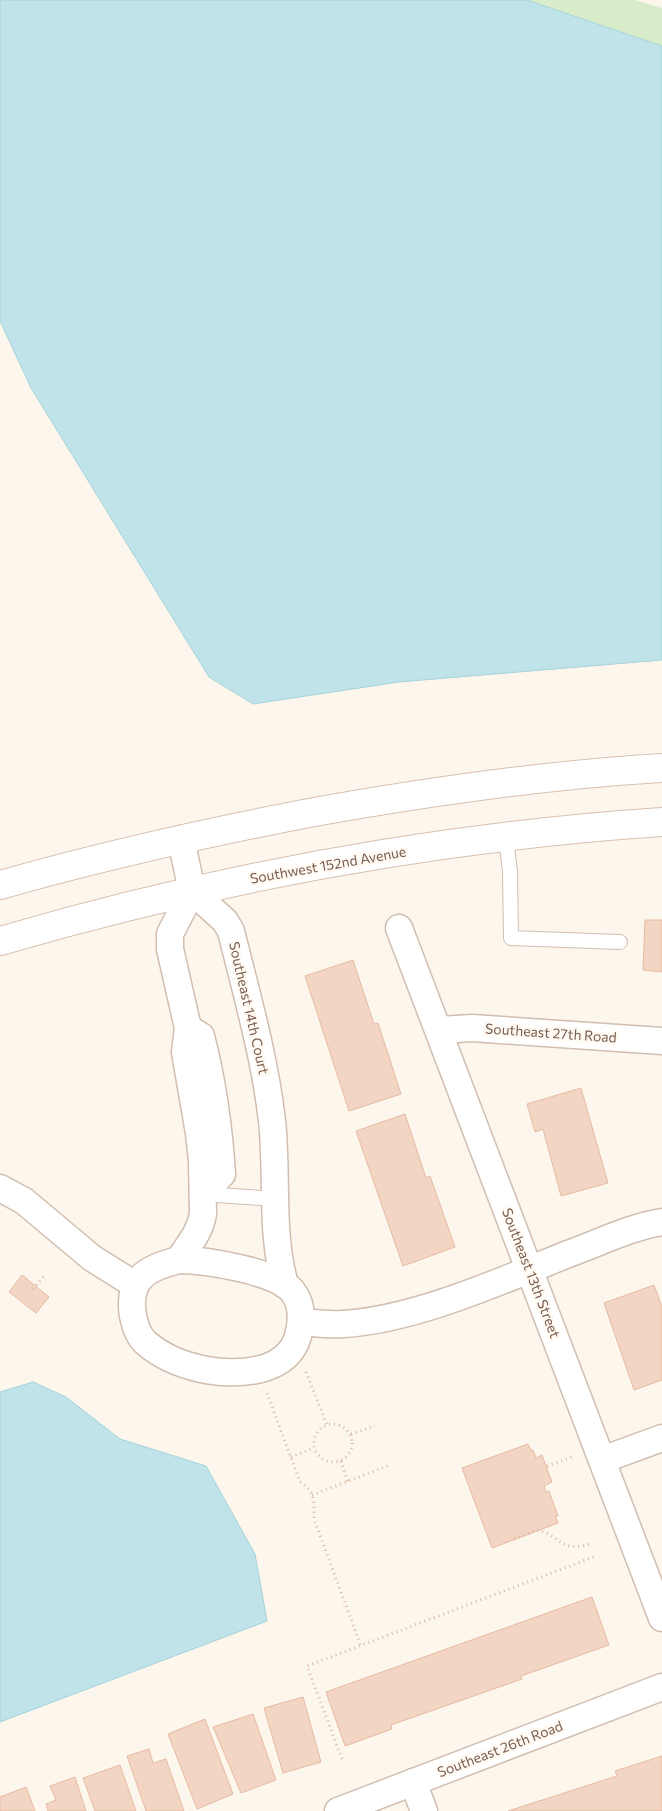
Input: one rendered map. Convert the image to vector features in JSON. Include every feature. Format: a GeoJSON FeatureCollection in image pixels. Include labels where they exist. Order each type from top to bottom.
{"type":"FeatureCollection","features":[{"type":"Feature","properties":{"kind":"street"},"geometry":{"type":"LineString","coordinates":[[0,885],[181,839],[325,810],[446,790],[589,773],[662,768]]}},
{"type":"Feature","properties":{"kind":"street","name":"Southwest 152nd Avenue"},"geometry":{"type":"LineString","coordinates":[[0,942],[93,915],[192,891],[323,864],[506,837],[662,822]]}},
{"type":"Feature","properties":{"kind":"street"},"geometry":{"type":"LineString","coordinates":[[178,1260],[194,1238],[202,1222],[203,1194],[199,1133],[185,1052],[188,1028],[170,949],[170,934],[192,891],[181,839]]}},
{"type":"Feature","properties":{"kind":"street","name":"Southeast 14th Court"},"geometry":{"type":"LineString","coordinates":[[192,891],[224,921],[231,931],[270,1101],[274,1141],[275,1233],[279,1265],[285,1285]]}},
{"type":"Feature","properties":{"kind":"street","name":"Southeast 13th Street"},"geometry":{"type":"LineString","coordinates":[[399,928],[662,1618]]}},
{"type":"Feature","properties":{"kind":"street","name":"Southeast 27th Road"},"geometry":{"type":"LineString","coordinates":[[439,1030],[472,1028],[662,1041]]}},
{"type":"Feature","properties":{"kind":"street"},"geometry":{"type":"LineString","coordinates":[[0,1188],[24,1201],[92,1258],[135,1284]]}},
{"type":"Feature","properties":{"kind":"street"},"geometry":{"type":"LineString","coordinates":[[300,1322],[343,1324],[388,1317],[444,1302],[625,1232],[662,1222]]}},
{"type":"Feature","properties":{"kind":"street"},"geometry":{"type":"LineString","coordinates":[[178,1260],[200,1261],[252,1271],[285,1285],[294,1292],[299,1302],[301,1313],[298,1336],[292,1349],[283,1360],[252,1371],[236,1372],[204,1369],[176,1360],[141,1338],[134,1321],[132,1308],[132,1295],[135,1284],[153,1268],[178,1260]]}},
{"type":"Feature","properties":{"kind":"street"},"geometry":{"type":"LineString","coordinates":[[602,1460],[662,1438]]}},
{"type":"Feature","properties":{"kind":"street","name":"Southeast 26th Road"},"geometry":{"type":"LineString","coordinates":[[338,1811],[662,1687]]}},
{"type":"Feature","properties":{"kind":"street"},"geometry":{"type":"LineString","coordinates":[[413,1782],[424,1811]]}},
{"type":"Feature","properties":{"kind":"lane"},"geometry":{"type":"LineString","coordinates":[[506,837],[510,872],[511,938],[620,942]]}},
{"type":"Feature","properties":{"kind":"lane"},"geometry":{"type":"LineString","coordinates":[[203,1194],[276,1199]]}},
{"type":"Feature","properties":{"kind":"path"},"geometry":{"type":"LineString","coordinates":[[33,1289],[45,1275]]}},
{"type":"Feature","properties":{"kind":"path"},"geometry":{"type":"LineString","coordinates":[[303,1363],[326,1425]]}},
{"type":"Feature","properties":{"kind":"path"},"geometry":{"type":"LineString","coordinates":[[266,1390],[300,1482],[307,1487],[312,1495],[315,1505],[314,1519],[361,1646]]}},
{"type":"Feature","properties":{"kind":"path"},"geometry":{"type":"LineString","coordinates":[[326,1425],[341,1425],[351,1434],[353,1446],[349,1455],[341,1461],[334,1463],[326,1461],[319,1456],[314,1448],[315,1435],[326,1425]]}},
{"type":"Feature","properties":{"kind":"path"},"geometry":{"type":"LineString","coordinates":[[351,1434],[374,1426]]}},
{"type":"Feature","properties":{"kind":"path"},"geometry":{"type":"LineString","coordinates":[[291,1457],[314,1448]]}},
{"type":"Feature","properties":{"kind":"path"},"geometry":{"type":"LineString","coordinates":[[546,1466],[573,1457]]}},
{"type":"Feature","properties":{"kind":"path"},"geometry":{"type":"LineString","coordinates":[[341,1461],[348,1482]]}},
{"type":"Feature","properties":{"kind":"path"},"geometry":{"type":"LineString","coordinates":[[312,1495],[390,1465]]}},
{"type":"Feature","properties":{"kind":"path"},"geometry":{"type":"LineString","coordinates":[[514,1539],[537,1530],[548,1534],[566,1546],[579,1547],[591,1544]]}},
{"type":"Feature","properties":{"kind":"path"},"geometry":{"type":"LineString","coordinates":[[342,1759],[307,1666],[596,1556]]}},
{"type":"Feature","properties":{"kind":"green space"},"geometry":{"type":"Polygon","coordinates":[[[527,0],[635,0],[662,8],[662,46],[527,0]]]}},
{"type":"Feature","properties":{"kind":"water"},"geometry":{"type":"Polygon","coordinates":[[[0,0],[527,0],[662,46],[662,660],[399,682],[253,704],[209,677],[31,388],[0,321],[0,0]]]}},
{"type":"Feature","properties":{"kind":"water"},"geometry":{"type":"Polygon","coordinates":[[[33,1382],[66,1397],[120,1439],[206,1466],[255,1554],[267,1621],[0,1722],[0,1392],[33,1382]]]}},
{"type":"Feature","properties":{"kind":"building"},"geometry":{"type":"Polygon","coordinates":[[[645,920],[662,920],[662,972],[643,970],[645,920]]]}},
{"type":"Feature","properties":{"kind":"building"},"geometry":{"type":"Polygon","coordinates":[[[353,960],[374,1024],[378,1023],[401,1094],[349,1111],[305,976],[353,960]]]}},
{"type":"Feature","properties":{"kind":"building"},"geometry":{"type":"Polygon","coordinates":[[[581,1088],[608,1183],[561,1196],[543,1129],[535,1132],[527,1104],[581,1088]]]}},
{"type":"Feature","properties":{"kind":"building"},"geometry":{"type":"Polygon","coordinates":[[[405,1114],[426,1178],[430,1176],[455,1247],[403,1266],[356,1131],[405,1114]]]}},
{"type":"Feature","properties":{"kind":"building"},"geometry":{"type":"Polygon","coordinates":[[[22,1275],[49,1297],[36,1313],[9,1292],[22,1275]]]}},
{"type":"Feature","properties":{"kind":"building"},"geometry":{"type":"Polygon","coordinates":[[[654,1285],[662,1307],[662,1380],[634,1390],[604,1303],[654,1285]]]}},
{"type":"Feature","properties":{"kind":"building"},"geometry":{"type":"Polygon","coordinates":[[[528,1444],[536,1458],[542,1455],[552,1482],[544,1486],[546,1492],[549,1491],[558,1516],[555,1516],[558,1523],[492,1548],[462,1468],[528,1444]]]}},
{"type":"Feature","properties":{"kind":"building"},"geometry":{"type":"Polygon","coordinates":[[[592,1597],[609,1645],[521,1676],[522,1679],[391,1725],[392,1729],[345,1746],[326,1692],[592,1597]]]}},
{"type":"Feature","properties":{"kind":"building"},"geometry":{"type":"Polygon","coordinates":[[[303,1697],[321,1762],[283,1773],[264,1708],[303,1697]]]}},
{"type":"Feature","properties":{"kind":"building"},"geometry":{"type":"Polygon","coordinates":[[[253,1714],[276,1780],[241,1793],[213,1727],[253,1714]]]}},
{"type":"Feature","properties":{"kind":"building"},"geometry":{"type":"Polygon","coordinates":[[[205,1719],[233,1794],[197,1809],[168,1734],[205,1719]]]}},
{"type":"Feature","properties":{"kind":"building"},"geometry":{"type":"Polygon","coordinates":[[[149,1749],[153,1763],[166,1759],[184,1811],[146,1811],[127,1756],[149,1749]]]}},
{"type":"Feature","properties":{"kind":"building"},"geometry":{"type":"Polygon","coordinates":[[[662,1756],[662,1811],[508,1811],[617,1776],[615,1771],[662,1756]]]}},
{"type":"Feature","properties":{"kind":"building"},"geometry":{"type":"Polygon","coordinates":[[[120,1765],[136,1811],[95,1811],[83,1778],[120,1765]]]}},
{"type":"Feature","properties":{"kind":"building"},"geometry":{"type":"Polygon","coordinates":[[[75,1777],[86,1811],[48,1811],[46,1804],[56,1800],[50,1786],[75,1777]]]}},
{"type":"Feature","properties":{"kind":"building"},"geometry":{"type":"Polygon","coordinates":[[[26,1787],[35,1811],[0,1811],[0,1797],[26,1787]]]}}]}
